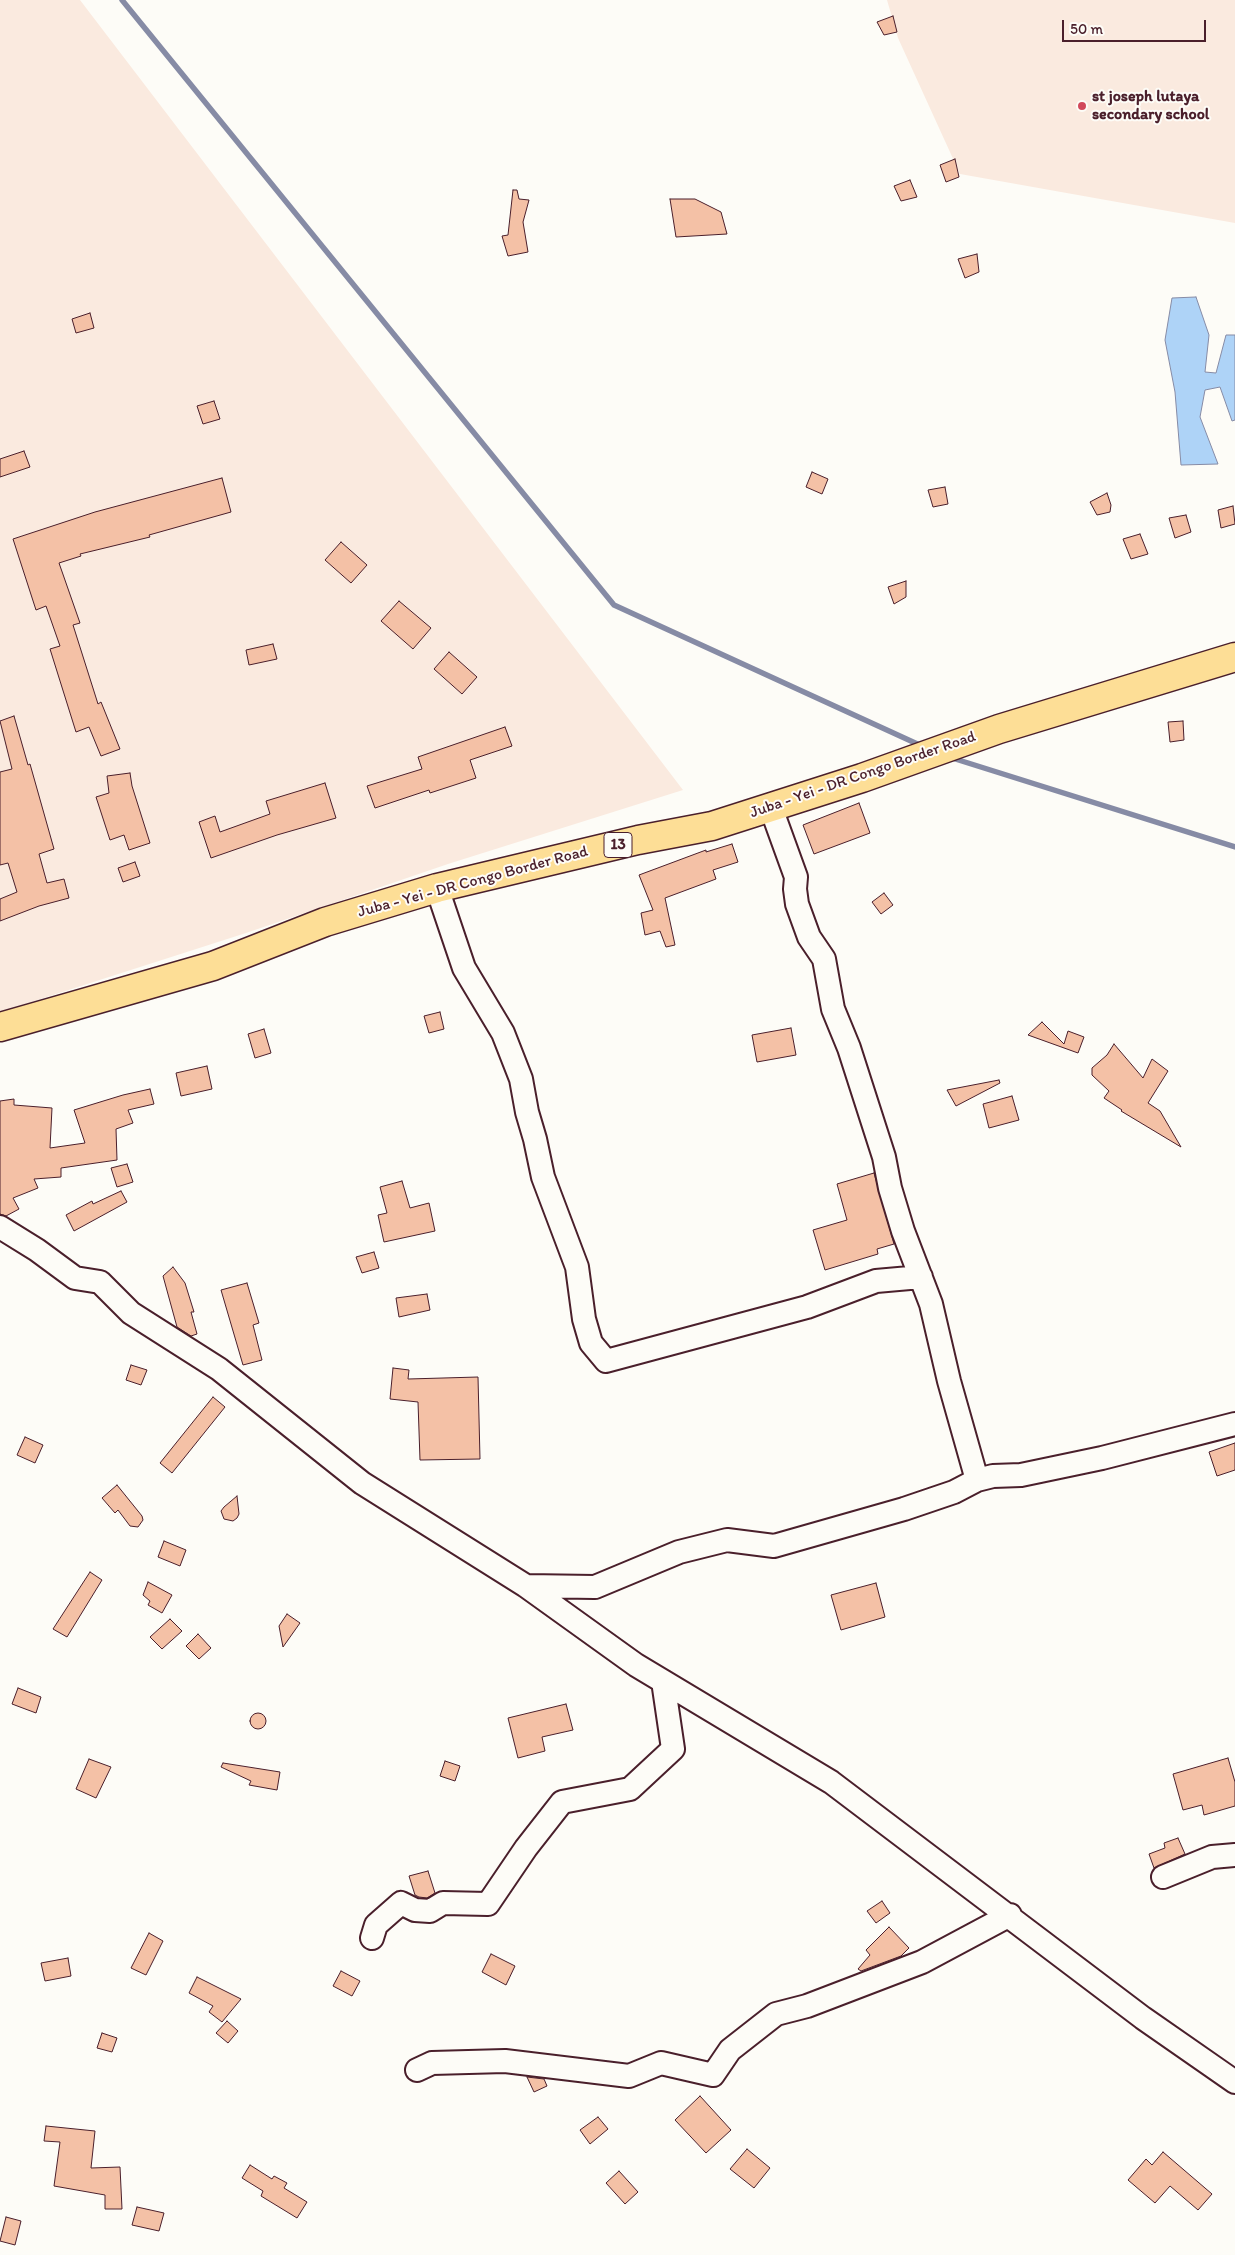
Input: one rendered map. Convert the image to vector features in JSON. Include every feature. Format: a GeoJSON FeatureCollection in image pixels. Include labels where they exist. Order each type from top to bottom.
{"type":"FeatureCollection","features":[{"type":"Feature","properties":{"kind":"main road","name":"Juba - Yei - DR Congo Border Road"},"geometry":{"type":"LineString","coordinates":[[0,1027],[214,966],[325,922],[437,888],[638,840],[712,826],[862,778],[999,729],[1235,657]]}},
{"type":"Feature","properties":{"kind":"street"},"geometry":{"type":"LineString","coordinates":[[771,808],[796,877],[797,904],[809,937],[824,959],[833,1009],[849,1048],[865,1103],[884,1157],[902,1231],[933,1312],[949,1381],[977,1480]]}},
{"type":"Feature","properties":{"kind":"street"},"geometry":{"type":"LineString","coordinates":[[437,888],[464,968],[503,1033],[521,1078],[526,1112],[536,1139],[543,1177],[577,1267],[584,1320],[591,1343],[606,1361],[807,1307],[876,1282],[921,1278]]}},
{"type":"Feature","properties":{"kind":"street"},"geometry":{"type":"LineString","coordinates":[[0,1227],[37,1250],[75,1278],[100,1282],[132,1314],[220,1369],[362,1483],[526,1586],[636,1665],[831,1782],[1010,1915],[1143,2018],[1235,2082]]}},
{"type":"Feature","properties":{"kind":"street"},"geometry":{"type":"LineString","coordinates":[[526,1586],[595,1587],[679,1552],[727,1540],[774,1546],[904,1509],[954,1492],[977,1480],[993,1476],[1021,1475],[1102,1458],[1235,1424]]}},
{"type":"Feature","properties":{"kind":"street"},"geometry":{"type":"LineString","coordinates":[[372,1938],[376,1925],[401,1903],[415,1910],[430,1911],[443,1903],[488,1904],[526,1848],[562,1802],[630,1789],[673,1749],[663,1681]]}},
{"type":"Feature","properties":{"kind":"street"},"geometry":{"type":"LineString","coordinates":[[1163,1877],[1212,1857],[1235,1855]]}},
{"type":"Feature","properties":{"kind":"street"},"geometry":{"type":"LineString","coordinates":[[417,2070],[432,2063],[505,2061],[629,2076],[661,2063],[713,2075],[730,2050],[776,2014],[807,2006],[922,1962],[1010,1915]]}},
{"type":"Feature","properties":{"kind":"shaded area"},"geometry":{"type":"Polygon","coordinates":[[[0,0],[80,0],[683,790],[448,864],[246,933],[0,1012],[0,0]]]}},
{"type":"Feature","properties":{"kind":"shaded area","name":"st joseph lutaya secondary school"},"geometry":{"type":"Polygon","coordinates":[[[887,0],[1235,0],[1235,223],[960,174],[898,38],[887,0]]]}},
{"type":"Feature","properties":{"kind":"water"},"geometry":{"type":"Polygon","coordinates":[[[1196,297],[1209,335],[1205,372],[1216,373],[1226,335],[1235,335],[1235,420],[1232,421],[1220,387],[1205,390],[1200,417],[1218,464],[1181,465],[1175,392],[1165,340],[1172,298],[1196,297]]]}},
{"type":"Feature","properties":{"kind":"building"},"geometry":{"type":"Polygon","coordinates":[[[893,16],[897,32],[884,35],[877,22],[893,16]]]}},
{"type":"Feature","properties":{"kind":"building"},"geometry":{"type":"Polygon","coordinates":[[[955,159],[959,177],[946,182],[940,165],[955,159]]]}},
{"type":"Feature","properties":{"kind":"building"},"geometry":{"type":"Polygon","coordinates":[[[910,180],[917,197],[901,201],[894,186],[910,180]]]}},
{"type":"Feature","properties":{"kind":"building"},"geometry":{"type":"Polygon","coordinates":[[[513,190],[517,190],[519,199],[529,200],[523,222],[528,252],[508,256],[502,236],[508,235],[513,190]]]}},
{"type":"Feature","properties":{"kind":"building"},"geometry":{"type":"Polygon","coordinates":[[[670,199],[695,199],[721,212],[727,234],[676,237],[670,199]]]}},
{"type":"Feature","properties":{"kind":"building"},"geometry":{"type":"Polygon","coordinates":[[[977,254],[979,272],[965,278],[958,259],[977,254]]]}},
{"type":"Feature","properties":{"kind":"building"},"geometry":{"type":"Polygon","coordinates":[[[90,313],[94,328],[76,333],[72,319],[90,313]]]}},
{"type":"Feature","properties":{"kind":"building"},"geometry":{"type":"Polygon","coordinates":[[[214,401],[220,419],[203,424],[197,406],[214,401]]]}},
{"type":"Feature","properties":{"kind":"building"},"geometry":{"type":"Polygon","coordinates":[[[24,451],[30,467],[0,477],[0,459],[24,451]]]}},
{"type":"Feature","properties":{"kind":"building"},"geometry":{"type":"Polygon","coordinates":[[[812,472],[828,479],[822,494],[806,487],[812,472]]]}},
{"type":"Feature","properties":{"kind":"building"},"geometry":{"type":"Polygon","coordinates":[[[222,478],[231,512],[149,535],[150,537],[80,554],[81,556],[59,563],[80,623],[73,625],[98,704],[101,702],[120,749],[101,756],[89,727],[76,732],[50,649],[60,646],[46,606],[36,610],[13,539],[95,512],[222,478]]]}},
{"type":"Feature","properties":{"kind":"building"},"geometry":{"type":"Polygon","coordinates":[[[945,487],[948,504],[933,507],[928,490],[945,487]]]}},
{"type":"Feature","properties":{"kind":"building"},"geometry":{"type":"Polygon","coordinates":[[[1107,493],[1111,505],[1110,512],[1097,515],[1090,502],[1107,493]]]}},
{"type":"Feature","properties":{"kind":"building"},"geometry":{"type":"Polygon","coordinates":[[[1233,506],[1235,524],[1221,528],[1218,510],[1233,506]]]}},
{"type":"Feature","properties":{"kind":"building"},"geometry":{"type":"Polygon","coordinates":[[[1186,515],[1191,532],[1175,538],[1169,518],[1186,515]]]}},
{"type":"Feature","properties":{"kind":"building"},"geometry":{"type":"Polygon","coordinates":[[[1140,534],[1148,554],[1131,559],[1123,539],[1140,534]]]}},
{"type":"Feature","properties":{"kind":"building"},"geometry":{"type":"Polygon","coordinates":[[[341,542],[367,565],[351,583],[325,560],[341,542]]]}},
{"type":"Feature","properties":{"kind":"building"},"geometry":{"type":"Polygon","coordinates":[[[906,581],[906,597],[894,604],[888,587],[906,581]]]}},
{"type":"Feature","properties":{"kind":"building"},"geometry":{"type":"Polygon","coordinates":[[[399,601],[431,628],[413,649],[381,621],[399,601]]]}},
{"type":"Feature","properties":{"kind":"building"},"geometry":{"type":"Polygon","coordinates":[[[273,644],[277,659],[249,665],[246,650],[273,644]]]}},
{"type":"Feature","properties":{"kind":"building"},"geometry":{"type":"Polygon","coordinates":[[[449,652],[477,677],[462,694],[434,669],[449,652]]]}},
{"type":"Feature","properties":{"kind":"building"},"geometry":{"type":"Polygon","coordinates":[[[14,716],[54,849],[39,854],[47,883],[64,879],[69,898],[39,906],[0,921],[0,899],[17,892],[8,863],[0,865],[0,772],[12,769],[0,721],[14,716]]]}},
{"type":"Feature","properties":{"kind":"building"},"geometry":{"type":"Polygon","coordinates":[[[1183,721],[1184,740],[1170,742],[1168,722],[1183,721]]]}},
{"type":"Feature","properties":{"kind":"building"},"geometry":{"type":"Polygon","coordinates":[[[505,727],[512,746],[470,760],[476,778],[430,793],[429,790],[375,808],[367,786],[422,769],[418,757],[505,727]]]}},
{"type":"Feature","properties":{"kind":"building"},"geometry":{"type":"Polygon","coordinates":[[[130,773],[132,786],[150,843],[129,850],[124,835],[110,840],[96,797],[109,793],[107,776],[130,773]]]}},
{"type":"Feature","properties":{"kind":"building"},"geometry":{"type":"Polygon","coordinates":[[[325,783],[336,818],[277,835],[211,858],[199,822],[215,816],[220,832],[270,814],[266,801],[325,783]]]}},
{"type":"Feature","properties":{"kind":"building"},"geometry":{"type":"Polygon","coordinates":[[[859,803],[870,833],[814,854],[803,825],[859,803]]]}},
{"type":"Feature","properties":{"kind":"building"},"geometry":{"type":"Polygon","coordinates":[[[732,844],[738,862],[713,870],[716,879],[665,898],[675,945],[666,947],[660,931],[645,935],[641,913],[653,910],[639,875],[706,850],[706,852],[732,844]]]}},
{"type":"Feature","properties":{"kind":"building"},"geometry":{"type":"Polygon","coordinates":[[[135,862],[140,876],[123,882],[118,868],[135,862]]]}},
{"type":"Feature","properties":{"kind":"building"},"geometry":{"type":"Polygon","coordinates":[[[884,893],[893,905],[881,914],[872,902],[884,893]]]}},
{"type":"Feature","properties":{"kind":"building"},"geometry":{"type":"Polygon","coordinates":[[[440,1012],[444,1029],[429,1033],[424,1016],[440,1012]]]}},
{"type":"Feature","properties":{"kind":"building"},"geometry":{"type":"Polygon","coordinates":[[[1042,1022],[1064,1044],[1068,1031],[1084,1037],[1078,1053],[1028,1035],[1042,1022]]]}},
{"type":"Feature","properties":{"kind":"building"},"geometry":{"type":"Polygon","coordinates":[[[791,1028],[796,1055],[757,1062],[752,1035],[791,1028]]]}},
{"type":"Feature","properties":{"kind":"building"},"geometry":{"type":"Polygon","coordinates":[[[264,1029],[271,1053],[255,1058],[248,1034],[264,1029]]]}},
{"type":"Feature","properties":{"kind":"building"},"geometry":{"type":"Polygon","coordinates":[[[1114,1044],[1143,1078],[1152,1059],[1168,1071],[1148,1103],[1160,1111],[1181,1147],[1121,1111],[1104,1098],[1109,1091],[1092,1075],[1092,1068],[1107,1055],[1114,1044]]]}},
{"type":"Feature","properties":{"kind":"building"},"geometry":{"type":"Polygon","coordinates":[[[207,1066],[212,1089],[181,1096],[176,1073],[207,1066]]]}},
{"type":"Feature","properties":{"kind":"building"},"geometry":{"type":"Polygon","coordinates":[[[999,1080],[1000,1083],[956,1106],[947,1090],[999,1080]]]}},
{"type":"Feature","properties":{"kind":"building"},"geometry":{"type":"Polygon","coordinates":[[[150,1089],[154,1104],[128,1110],[133,1123],[116,1129],[117,1160],[61,1168],[61,1177],[34,1179],[38,1188],[13,1198],[19,1209],[6,1216],[0,1214],[0,1101],[14,1099],[14,1105],[52,1108],[50,1148],[85,1143],[74,1110],[150,1089]]]}},
{"type":"Feature","properties":{"kind":"building"},"geometry":{"type":"Polygon","coordinates":[[[1012,1096],[1019,1120],[989,1128],[983,1104],[1012,1096]]]}},
{"type":"Feature","properties":{"kind":"building"},"geometry":{"type":"Polygon","coordinates":[[[127,1164],[133,1182],[117,1187],[111,1168],[127,1164]]]}},
{"type":"Feature","properties":{"kind":"building"},"geometry":{"type":"Polygon","coordinates":[[[874,1173],[894,1244],[877,1249],[878,1254],[825,1270],[813,1230],[847,1220],[837,1184],[874,1173]]]}},
{"type":"Feature","properties":{"kind":"building"},"geometry":{"type":"Polygon","coordinates":[[[402,1181],[410,1208],[429,1203],[435,1231],[384,1242],[378,1215],[387,1213],[380,1187],[402,1181]]]}},
{"type":"Feature","properties":{"kind":"building"},"geometry":{"type":"Polygon","coordinates":[[[121,1191],[127,1202],[74,1231],[66,1215],[92,1201],[93,1204],[121,1191]]]}},
{"type":"Feature","properties":{"kind":"building"},"geometry":{"type":"Polygon","coordinates":[[[374,1252],[379,1268],[362,1273],[356,1257],[374,1252]]]}},
{"type":"Feature","properties":{"kind":"building"},"geometry":{"type":"Polygon","coordinates":[[[173,1267],[185,1283],[194,1312],[191,1312],[197,1334],[191,1336],[177,1327],[163,1276],[173,1267]]]}},
{"type":"Feature","properties":{"kind":"building"},"geometry":{"type":"Polygon","coordinates":[[[247,1283],[259,1323],[253,1325],[262,1360],[243,1365],[221,1290],[247,1283]]]}},
{"type":"Feature","properties":{"kind":"building"},"geometry":{"type":"Polygon","coordinates":[[[427,1294],[430,1310],[399,1317],[396,1298],[427,1294]]]}},
{"type":"Feature","properties":{"kind":"building"},"geometry":{"type":"Polygon","coordinates":[[[131,1365],[147,1370],[141,1385],[126,1380],[131,1365]]]}},
{"type":"Feature","properties":{"kind":"building"},"geometry":{"type":"Polygon","coordinates":[[[393,1368],[409,1370],[408,1379],[478,1377],[480,1459],[420,1460],[418,1402],[390,1399],[393,1368]]]}},
{"type":"Feature","properties":{"kind":"building"},"geometry":{"type":"Polygon","coordinates":[[[213,1397],[225,1407],[172,1473],[160,1463],[213,1397]]]}},
{"type":"Feature","properties":{"kind":"building"},"geometry":{"type":"Polygon","coordinates":[[[25,1437],[43,1445],[35,1463],[17,1455],[25,1437]]]}},
{"type":"Feature","properties":{"kind":"building"},"geometry":{"type":"Polygon","coordinates":[[[1235,1443],[1235,1470],[1217,1476],[1209,1452],[1235,1443]]]}},
{"type":"Feature","properties":{"kind":"building"},"geometry":{"type":"Polygon","coordinates":[[[117,1485],[142,1516],[143,1520],[138,1527],[130,1526],[118,1510],[115,1513],[102,1498],[117,1485]]]}},
{"type":"Feature","properties":{"kind":"building"},"geometry":{"type":"Polygon","coordinates":[[[237,1496],[239,1514],[237,1518],[233,1521],[224,1519],[221,1511],[237,1496]]]}},
{"type":"Feature","properties":{"kind":"building"},"geometry":{"type":"Polygon","coordinates":[[[164,1541],[186,1550],[180,1566],[158,1557],[164,1541]]]}},
{"type":"Feature","properties":{"kind":"building"},"geometry":{"type":"Polygon","coordinates":[[[90,1572],[102,1580],[67,1637],[53,1629],[90,1572]]]}},
{"type":"Feature","properties":{"kind":"building"},"geometry":{"type":"Polygon","coordinates":[[[148,1582],[172,1595],[162,1613],[148,1605],[150,1601],[143,1595],[148,1582]]]}},
{"type":"Feature","properties":{"kind":"building"},"geometry":{"type":"Polygon","coordinates":[[[876,1583],[885,1617],[841,1630],[831,1595],[876,1583]]]}},
{"type":"Feature","properties":{"kind":"building"},"geometry":{"type":"Polygon","coordinates":[[[287,1614],[300,1623],[283,1647],[279,1626],[287,1614]]]}},
{"type":"Feature","properties":{"kind":"building"},"geometry":{"type":"Polygon","coordinates":[[[170,1619],[182,1631],[162,1649],[150,1637],[170,1619]]]}},
{"type":"Feature","properties":{"kind":"building"},"geometry":{"type":"Polygon","coordinates":[[[198,1634],[211,1648],[199,1659],[186,1646],[198,1634]]]}},
{"type":"Feature","properties":{"kind":"building"},"geometry":{"type":"Polygon","coordinates":[[[18,1688],[41,1697],[36,1713],[12,1704],[18,1688]]]}},
{"type":"Feature","properties":{"kind":"building"},"geometry":{"type":"Polygon","coordinates":[[[566,1704],[573,1730],[542,1737],[545,1751],[518,1758],[508,1718],[566,1704]]]}},
{"type":"Feature","properties":{"kind":"building"},"geometry":{"type":"Polygon","coordinates":[[[255,1713],[261,1713],[266,1718],[264,1727],[255,1729],[250,1724],[250,1718],[255,1713]]]}},
{"type":"Feature","properties":{"kind":"building"},"geometry":{"type":"Polygon","coordinates":[[[1228,1758],[1235,1782],[1235,1806],[1204,1815],[1202,1805],[1183,1810],[1173,1774],[1228,1758]]]}},
{"type":"Feature","properties":{"kind":"building"},"geometry":{"type":"Polygon","coordinates":[[[89,1759],[111,1767],[96,1798],[76,1789],[89,1759]]]}},
{"type":"Feature","properties":{"kind":"building"},"geometry":{"type":"Polygon","coordinates":[[[445,1761],[460,1766],[455,1781],[440,1776],[445,1761]]]}},
{"type":"Feature","properties":{"kind":"building"},"geometry":{"type":"Polygon","coordinates":[[[223,1763],[280,1772],[277,1790],[249,1785],[251,1781],[221,1767],[223,1763]]]}},
{"type":"Feature","properties":{"kind":"building"},"geometry":{"type":"Polygon","coordinates":[[[1178,1838],[1185,1854],[1154,1868],[1149,1854],[1165,1848],[1164,1843],[1178,1838]]]}},
{"type":"Feature","properties":{"kind":"building"},"geometry":{"type":"Polygon","coordinates":[[[428,1871],[435,1893],[427,1898],[419,1897],[415,1895],[409,1876],[428,1871]]]}},
{"type":"Feature","properties":{"kind":"building"},"geometry":{"type":"Polygon","coordinates":[[[882,1901],[890,1913],[876,1923],[867,1911],[882,1901]]]}},
{"type":"Feature","properties":{"kind":"building"},"geometry":{"type":"Polygon","coordinates":[[[889,1927],[909,1948],[901,1956],[861,1971],[858,1969],[870,1955],[866,1950],[889,1927]]]}},
{"type":"Feature","properties":{"kind":"building"},"geometry":{"type":"Polygon","coordinates":[[[149,1933],[163,1941],[146,1975],[131,1968],[149,1933]]]}},
{"type":"Feature","properties":{"kind":"building"},"geometry":{"type":"Polygon","coordinates":[[[491,1954],[515,1966],[506,1985],[482,1972],[491,1954]]]}},
{"type":"Feature","properties":{"kind":"building"},"geometry":{"type":"Polygon","coordinates":[[[68,1958],[71,1976],[45,1981],[41,1963],[68,1958]]]}},
{"type":"Feature","properties":{"kind":"building"},"geometry":{"type":"Polygon","coordinates":[[[341,1971],[360,1981],[352,1996],[333,1986],[341,1971]]]}},
{"type":"Feature","properties":{"kind":"building"},"geometry":{"type":"Polygon","coordinates":[[[197,1977],[241,1999],[222,2022],[209,2012],[213,2006],[189,1993],[197,1977]]]}},
{"type":"Feature","properties":{"kind":"building"},"geometry":{"type":"Polygon","coordinates":[[[227,2021],[238,2031],[228,2043],[216,2033],[227,2021]]]}},
{"type":"Feature","properties":{"kind":"building"},"geometry":{"type":"Polygon","coordinates":[[[102,2033],[117,2038],[112,2052],[97,2048],[102,2033]]]}},
{"type":"Feature","properties":{"kind":"building"},"geometry":{"type":"Polygon","coordinates":[[[527,2077],[544,2079],[547,2086],[534,2092],[527,2077]]]}},
{"type":"Feature","properties":{"kind":"building"},"geometry":{"type":"Polygon","coordinates":[[[700,2096],[731,2130],[706,2153],[675,2120],[700,2096]]]}},
{"type":"Feature","properties":{"kind":"building"},"geometry":{"type":"Polygon","coordinates":[[[598,2117],[608,2129],[590,2144],[580,2130],[598,2117]]]}},
{"type":"Feature","properties":{"kind":"building"},"geometry":{"type":"Polygon","coordinates":[[[46,2126],[95,2131],[91,2168],[120,2167],[122,2209],[105,2209],[105,2195],[54,2186],[60,2142],[44,2141],[46,2126]]]}},
{"type":"Feature","properties":{"kind":"building"},"geometry":{"type":"Polygon","coordinates":[[[747,2149],[770,2168],[754,2188],[730,2169],[747,2149]]]}},
{"type":"Feature","properties":{"kind":"building"},"geometry":{"type":"Polygon","coordinates":[[[1163,2152],[1212,2194],[1198,2210],[1170,2186],[1155,2203],[1128,2180],[1146,2159],[1152,2165],[1163,2152]]]}},
{"type":"Feature","properties":{"kind":"building"},"geometry":{"type":"Polygon","coordinates":[[[250,2165],[272,2179],[274,2176],[287,2183],[284,2188],[307,2202],[297,2218],[261,2196],[263,2191],[242,2178],[250,2165]]]}},
{"type":"Feature","properties":{"kind":"building"},"geometry":{"type":"Polygon","coordinates":[[[619,2171],[638,2192],[625,2204],[606,2183],[619,2171]]]}},
{"type":"Feature","properties":{"kind":"building"},"geometry":{"type":"Polygon","coordinates":[[[137,2207],[164,2213],[159,2231],[132,2225],[137,2207]]]}},
{"type":"Feature","properties":{"kind":"building"},"geometry":{"type":"Polygon","coordinates":[[[6,2217],[21,2221],[15,2245],[0,2241],[6,2217]]]}},
{"type":"Feature","properties":{"kind":"waterway"},"geometry":{"type":"LineString","coordinates":[[122,0],[614,605],[924,747]]}},
{"type":"Feature","properties":{"kind":"waterway"},"geometry":{"type":"LineString","coordinates":[[949,757],[1235,847]]}},
{"type":"Feature","properties":{"kind":"place","name":"st joseph lutaya secondary school"},"geometry":{"type":"Point","coordinates":[1082,106]}}]}
